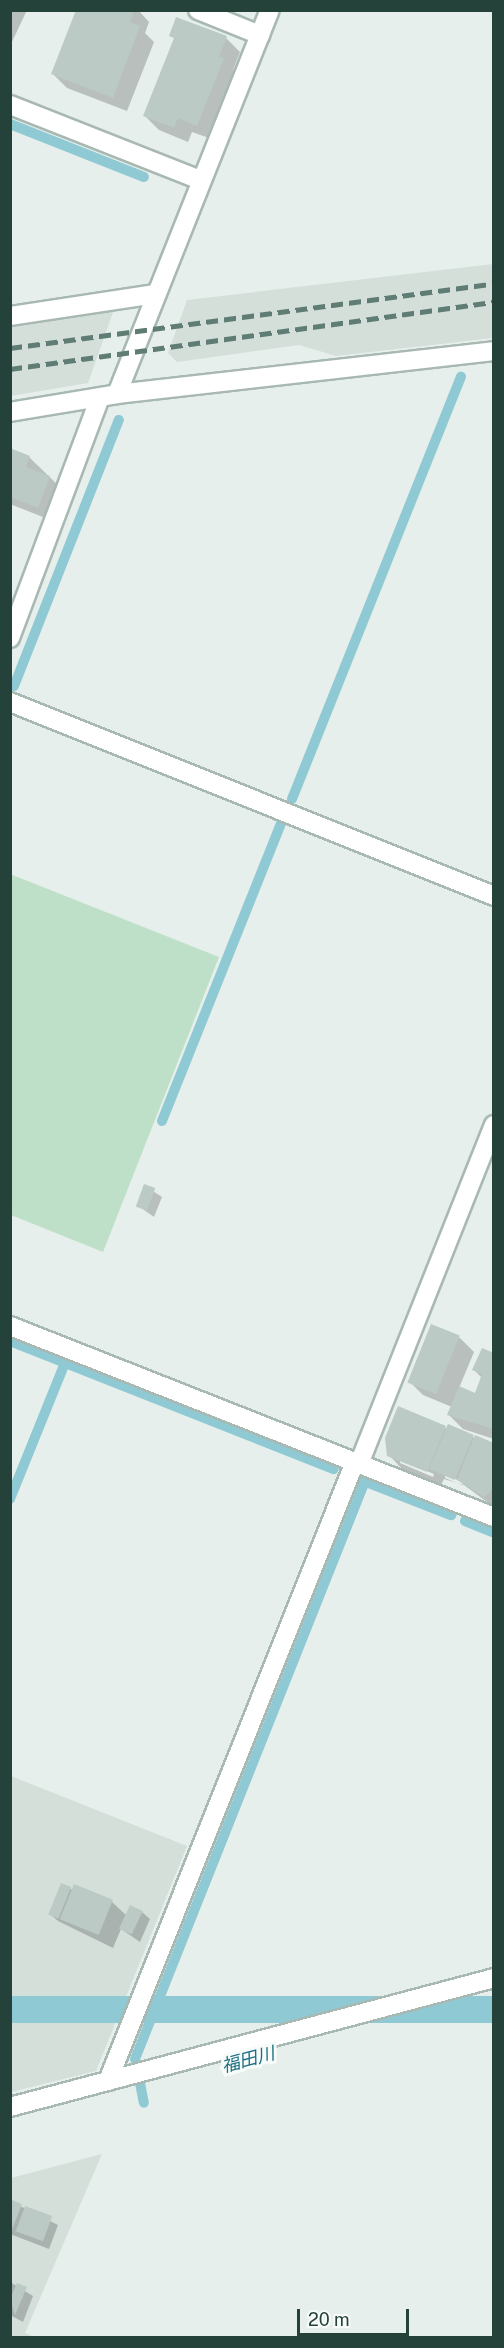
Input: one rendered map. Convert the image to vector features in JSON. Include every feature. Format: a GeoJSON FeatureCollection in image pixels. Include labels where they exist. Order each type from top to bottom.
{"type":"FeatureCollection","features":[{"type":"Feature","properties":{"kind":"street"},"geometry":{"type":"LineString","coordinates":[[198,10],[260,35]]}},
{"type":"Feature","properties":{"kind":"street"},"geometry":{"type":"LineString","coordinates":[[10,638],[108,396],[156,294],[270,10]]}},
{"type":"Feature","properties":{"kind":"street"},"geometry":{"type":"LineString","coordinates":[[10,105],[200,180]]}},
{"type":"Feature","properties":{"kind":"street"},"geometry":{"type":"LineString","coordinates":[[10,316],[156,294]]}},
{"type":"Feature","properties":{"kind":"street"},"geometry":{"type":"LineString","coordinates":[[10,412],[108,396],[494,351]]}},
{"type":"Feature","properties":{"kind":"street"},"geometry":{"type":"LineString","coordinates":[[10,702],[494,896]]}},
{"type":"Feature","properties":{"kind":"street"},"geometry":{"type":"LineString","coordinates":[[108,2081],[494,1125]]}},
{"type":"Feature","properties":{"kind":"street"},"geometry":{"type":"LineString","coordinates":[[10,1326],[494,1517]]}},
{"type":"Feature","properties":{"kind":"street"},"geometry":{"type":"LineString","coordinates":[[10,2107],[494,1978]]}},
{"type":"Feature","properties":{"kind":"shaded area"},"geometry":{"type":"Polygon","coordinates":[[[493,264],[493,338],[336,356],[299,345],[177,362],[168,353],[187,300],[493,264]]]}},
{"type":"Feature","properties":{"kind":"shaded area"},"geometry":{"type":"Polygon","coordinates":[[[115,307],[88,383],[11,396],[11,324],[115,307]]]}},
{"type":"Feature","properties":{"kind":"shaded area"},"geometry":{"type":"Polygon","coordinates":[[[11,1776],[187,1846],[96,2071],[11,2092],[11,1776]]]}},
{"type":"Feature","properties":{"kind":"shaded area"},"geometry":{"type":"Polygon","coordinates":[[[102,2154],[25,2333],[34,2337],[11,2338],[11,2178],[102,2154]]]}},
{"type":"Feature","properties":{"kind":"green space"},"geometry":{"type":"Polygon","coordinates":[[[10,874],[219,957],[103,1252],[11,1215],[10,874]]]}},
{"type":"Feature","properties":{"kind":"water"},"geometry":{"type":"Polygon","coordinates":[[[10,1996],[493,1996],[493,2023],[10,2023],[10,1996]]]}},
{"type":"Feature","properties":{"kind":"building"},"geometry":{"type":"Polygon","coordinates":[[[76,10],[134,10],[130,22],[140,26],[113,98],[51,74],[76,10]]]}},
{"type":"Feature","properties":{"kind":"building"},"geometry":{"type":"Polygon","coordinates":[[[176,17],[227,36],[219,57],[224,58],[197,126],[178,118],[174,128],[143,116],[174,38],[169,36],[176,17]]]}},
{"type":"Feature","properties":{"kind":"building"},"geometry":{"type":"Polygon","coordinates":[[[10,448],[30,456],[26,467],[50,476],[38,508],[10,497],[10,448]]]}},
{"type":"Feature","properties":{"kind":"building"},"geometry":{"type":"Polygon","coordinates":[[[144,1184],[155,1188],[147,1211],[136,1207],[144,1184]]]}},
{"type":"Feature","properties":{"kind":"building"},"geometry":{"type":"Polygon","coordinates":[[[431,1324],[460,1336],[436,1394],[407,1382],[431,1324]]]}},
{"type":"Feature","properties":{"kind":"building"},"geometry":{"type":"Polygon","coordinates":[[[482,1348],[494,1353],[494,1429],[447,1415],[459,1386],[475,1393],[482,1374],[472,1370],[482,1348]]]}},
{"type":"Feature","properties":{"kind":"building"},"geometry":{"type":"Polygon","coordinates":[[[398,1406],[446,1426],[427,1472],[387,1456],[385,1438],[398,1406]]]}},
{"type":"Feature","properties":{"kind":"building"},"geometry":{"type":"Polygon","coordinates":[[[448,1424],[474,1435],[455,1480],[429,1469],[448,1424]]]}},
{"type":"Feature","properties":{"kind":"building"},"geometry":{"type":"Polygon","coordinates":[[[475,1435],[494,1443],[494,1488],[484,1497],[457,1480],[475,1435]]]}},
{"type":"Feature","properties":{"kind":"building"},"geometry":{"type":"Polygon","coordinates":[[[61,1883],[71,1887],[58,1919],[48,1915],[61,1883]]]}},
{"type":"Feature","properties":{"kind":"building"},"geometry":{"type":"Polygon","coordinates":[[[74,1884],[113,1900],[99,1935],[60,1919],[74,1884]]]}},
{"type":"Feature","properties":{"kind":"building"},"geometry":{"type":"Polygon","coordinates":[[[130,1905],[143,1911],[132,1934],[119,1929],[130,1905]]]}},
{"type":"Feature","properties":{"kind":"building"},"geometry":{"type":"Polygon","coordinates":[[[10,2199],[22,2204],[11,2232],[10,2232],[10,2199]]]}},
{"type":"Feature","properties":{"kind":"building"},"geometry":{"type":"Polygon","coordinates":[[[25,2206],[52,2216],[43,2241],[16,2231],[25,2206]]]}},
{"type":"Feature","properties":{"kind":"building"},"geometry":{"type":"Polygon","coordinates":[[[17,2283],[27,2287],[15,2315],[10,2299],[17,2283]]]}},
{"type":"Feature","properties":{"kind":"waterway"},"geometry":{"type":"LineString","coordinates":[[10,124],[144,177]]}},
{"type":"Feature","properties":{"kind":"waterway"},"geometry":{"type":"LineString","coordinates":[[292,799],[461,377]]}},
{"type":"Feature","properties":{"kind":"waterway"},"geometry":{"type":"LineString","coordinates":[[14,686],[119,420]]}},
{"type":"Feature","properties":{"kind":"waterway"},"geometry":{"type":"LineString","coordinates":[[162,1121],[281,824]]}},
{"type":"Feature","properties":{"kind":"waterway"},"geometry":{"type":"LineString","coordinates":[[10,1341],[334,1469]]}},
{"type":"Feature","properties":{"kind":"waterway"},"geometry":{"type":"LineString","coordinates":[[10,1499],[65,1363]]}},
{"type":"Feature","properties":{"kind":"waterway"},"geometry":{"type":"LineString","coordinates":[[361,1480],[451,1515]]}},
{"type":"Feature","properties":{"kind":"waterway"},"geometry":{"type":"LineString","coordinates":[[135,2059],[365,1481]]}},
{"type":"Feature","properties":{"kind":"waterway"},"geometry":{"type":"LineString","coordinates":[[465,1521],[494,1533]]}},
{"type":"Feature","properties":{"kind":"waterway"},"geometry":{"type":"LineString","coordinates":[[140,2083],[144,2103]]}},
{"type":"Feature","properties":{"kind":"railway"},"geometry":{"type":"LineString","coordinates":[[10,348],[494,283]]}},
{"type":"Feature","properties":{"kind":"railway"},"geometry":{"type":"LineString","coordinates":[[10,369],[494,302]]}},
{"type":"Feature","properties":{"kind":"water label","name":"福田川"},"geometry":{"type":"Point","coordinates":[248,2060]}}]}
